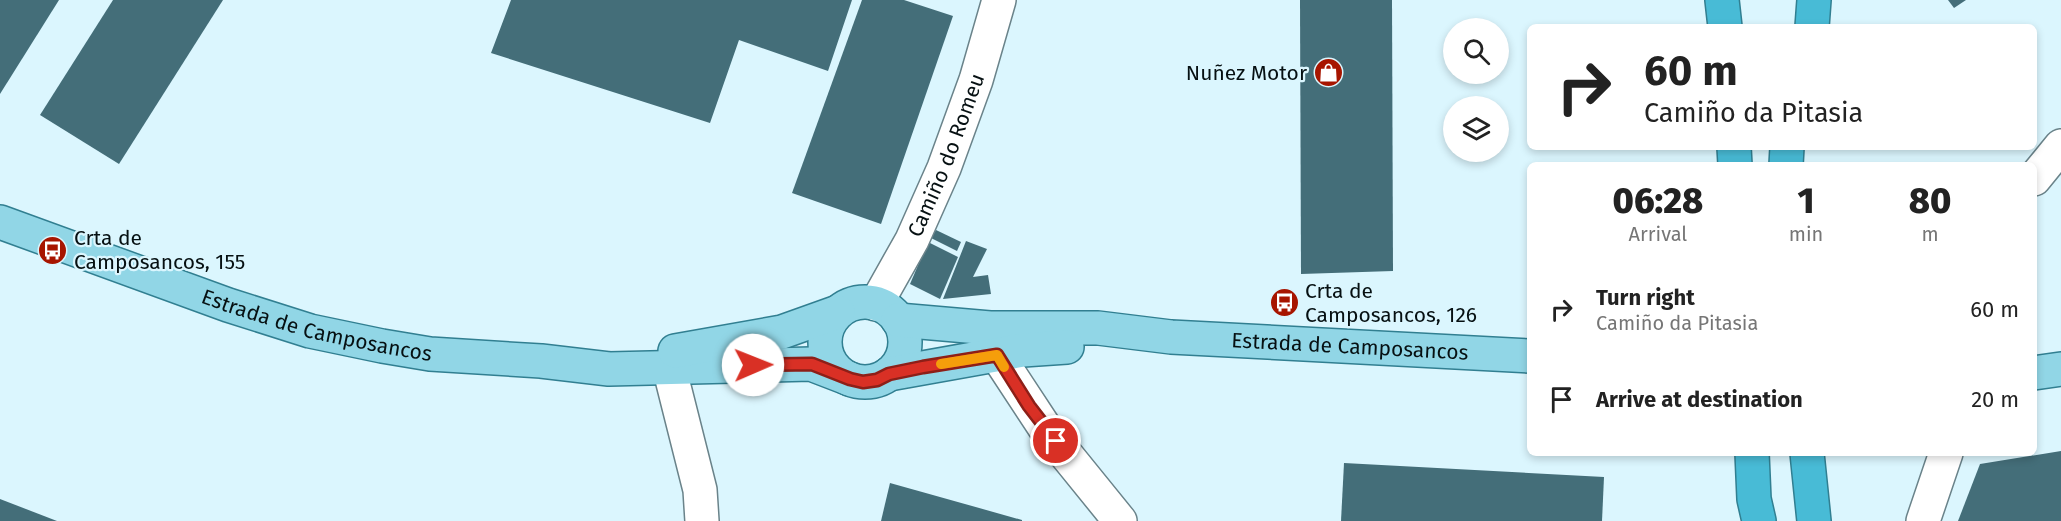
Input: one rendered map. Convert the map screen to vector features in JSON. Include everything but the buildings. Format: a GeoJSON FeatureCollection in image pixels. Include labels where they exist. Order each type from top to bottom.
{"type":"FeatureCollection","features":[{"type":"Feature","properties":{"kind":"highway"},"geometry":{"type":"LineString","coordinates":[[1722,0],[1726,24]]}},
{"type":"Feature","properties":{"kind":"highway"},"geometry":{"type":"LineString","coordinates":[[1728,24],[1732,0]]}},
{"type":"Feature","properties":{"kind":"highway"},"geometry":{"type":"LineString","coordinates":[[1792,24],[1793,0]]}},
{"type":"Feature","properties":{"kind":"highway"},"geometry":{"type":"LineString","coordinates":[[1812,24],[1814,0]]}},
{"type":"Feature","properties":{"kind":"highway"},"geometry":{"type":"LineString","coordinates":[[1752,456],[1754,499],[1759,521]]}},
{"type":"Feature","properties":{"kind":"highway"},"geometry":{"type":"LineString","coordinates":[[1807,456],[1814,521]]}},
{"type":"Feature","properties":{"kind":"main road","name":"Estrada de Camposancos"},"geometry":{"type":"LineString","coordinates":[[0,222],[228,305],[310,331],[430,354],[541,361],[609,369],[812,364],[863,382],[877,380],[889,374],[1002,365],[1023,350],[1106,345],[1171,336]]}},
{"type":"Feature","properties":{"kind":"main road","name":"Estrada de Camposancos"},"geometry":{"type":"LineString","coordinates":[[541,361],[666,352],[782,332],[862,302],[887,312],[990,328],[1098,328],[1171,336],[1527,356]]}},
{"type":"Feature","properties":{"kind":"main road"},"geometry":{"type":"LineString","coordinates":[[838,312],[830,322],[825,335],[825,349],[830,362],[838,372],[850,379]]}},
{"type":"Feature","properties":{"kind":"main road"},"geometry":{"type":"LineString","coordinates":[[887,312],[903,331],[905,343],[903,355],[889,374]]}},
{"type":"Feature","properties":{"kind":"main road"},"geometry":{"type":"LineString","coordinates":[[2037,373],[2061,369]]}},
{"type":"Feature","properties":{"kind":"street","name":"Camiño do Romeu"},"geometry":{"type":"LineString","coordinates":[[887,312],[912,240],[944,168],[976,80],[999,0]]}},
{"type":"Feature","properties":{"kind":"street"},"geometry":{"type":"LineString","coordinates":[[2037,174],[2061,146]]}},
{"type":"Feature","properties":{"kind":"street"},"geometry":{"type":"LineString","coordinates":[[1002,365],[1047,431],[1120,521]]}},
{"type":"Feature","properties":{"kind":"street"},"geometry":{"type":"LineString","coordinates":[[669,368],[700,490],[702,521]]}},
{"type":"Feature","properties":{"kind":"street"},"geometry":{"type":"LineString","coordinates":[[1923,521],[1945,456]]}},
{"type":"Feature","properties":{"kind":"slow traffic"},"geometry":{"type":"LineString","coordinates":[[941,364],[997,355],[1004,367]]}},
{"type":"Feature","properties":{"kind":"place","name":"Nuñez Motor"},"geometry":{"type":"Point","coordinates":[1328,73]}},
{"type":"Feature","properties":{"kind":"place","name":"Crta de Camposancos, 155"},"geometry":{"type":"Point","coordinates":[53,250]}},
{"type":"Feature","properties":{"kind":"place","name":"Crta de Camposancos, 126"},"geometry":{"type":"Point","coordinates":[1284,303]}},
{"type":"Feature","properties":{"kind":"route"},"geometry":{"type":"LineString","coordinates":[[753,365],[812,364],[863,382],[923,367],[997,355],[1029,406],[1056,441]]}}]}
